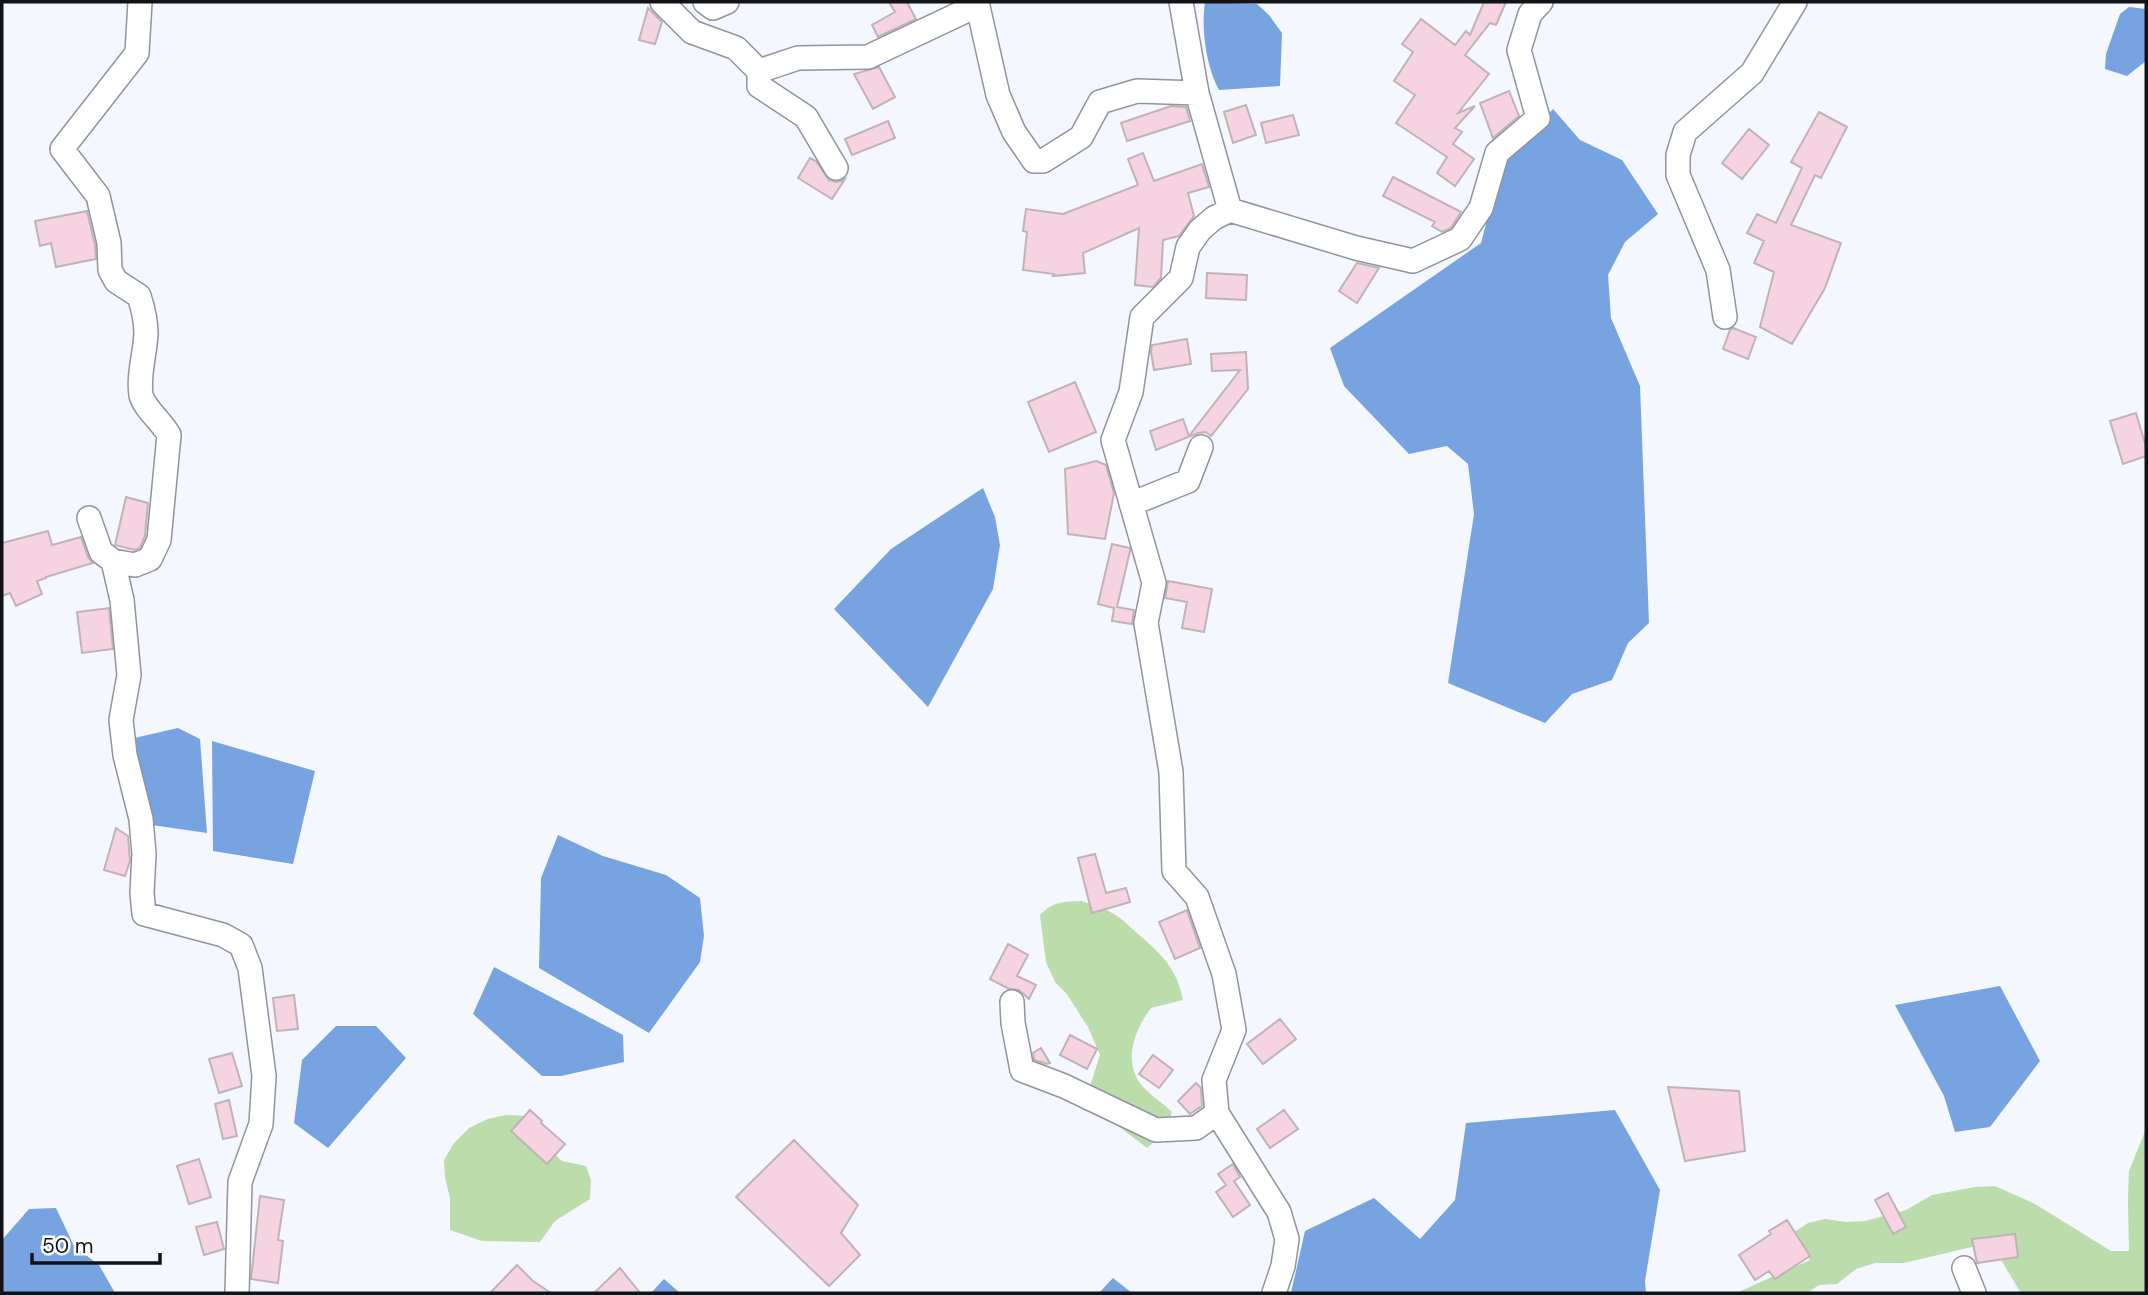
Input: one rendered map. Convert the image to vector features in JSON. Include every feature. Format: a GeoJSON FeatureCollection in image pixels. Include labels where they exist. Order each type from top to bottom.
{"type":"FeatureCollection","features":[{"type":"Feature","properties":{"kind":"street"},"geometry":{"type":"LineString","coordinates":[[89,518],[101,552],[113,561],[135,565],[150,559],[159,541],[169,435],[141,397],[146,331],[139,296],[116,281],[110,270],[109,243],[98,196],[62,149],[137,52],[140,2]]}},
{"type":"Feature","properties":{"kind":"street"},"geometry":{"type":"LineString","coordinates":[[662,2],[692,32],[736,48],[759,71],[759,86],[806,117],[836,168]]}},
{"type":"Feature","properties":{"kind":"street"},"geometry":{"type":"LineString","coordinates":[[705,2],[713,8],[727,2]]}},
{"type":"Feature","properties":{"kind":"street"},"geometry":{"type":"LineString","coordinates":[[1181,2],[1197,93],[1230,210]]}},
{"type":"Feature","properties":{"kind":"street"},"geometry":{"type":"LineString","coordinates":[[1275,1293],[1287,1239],[1279,1212],[1217,1113],[1214,1080],[1234,1030],[1224,974],[1196,897],[1174,871],[1171,772],[1146,623],[1154,583],[1113,440],[1131,392],[1142,317],[1181,278],[1188,247],[1200,230],[1214,218],[1230,210],[1356,248],[1413,261],[1460,239],[1481,208],[1497,153],[1538,118],[1519,50],[1530,14],[1541,2]]}},
{"type":"Feature","properties":{"kind":"street"},"geometry":{"type":"LineString","coordinates":[[1725,317],[1718,270],[1678,176],[1678,155],[1685,132],[1752,73],[1794,2]]}},
{"type":"Feature","properties":{"kind":"street"},"geometry":{"type":"LineString","coordinates":[[759,71],[798,58],[868,57],[977,3],[998,95],[1014,132],[1034,161],[1043,162],[1080,137],[1100,103],[1136,91],[1197,93]]}},
{"type":"Feature","properties":{"kind":"street"},"geometry":{"type":"LineString","coordinates":[[1131,504],[1188,481],[1201,447]]}},
{"type":"Feature","properties":{"kind":"street"},"geometry":{"type":"LineString","coordinates":[[113,561],[122,600],[129,676],[121,720],[125,755],[141,819],[144,914],[223,934],[241,945],[250,968],[264,1076],[261,1124],[240,1182],[237,1293]]}},
{"type":"Feature","properties":{"kind":"street"},"geometry":{"type":"LineString","coordinates":[[1012,1002],[1022,1070],[1064,1086],[1156,1130],[1196,1128],[1217,1113]]}},
{"type":"Feature","properties":{"kind":"street"},"geometry":{"type":"LineString","coordinates":[[1964,1268],[1974,1293]]}},
{"type":"Feature","properties":{"kind":"green space"},"geometry":{"type":"Polygon","coordinates":[[[1081,901],[1116,915],[1154,948],[1172,970],[1183,1000],[1151,1008],[1139,1028],[1132,1049],[1138,1081],[1172,1112],[1162,1132],[1147,1148],[1096,1109],[1090,1086],[1100,1055],[1088,1027],[1066,993],[1055,982],[1046,962],[1040,915],[1059,903],[1081,901]]]}},
{"type":"Feature","properties":{"kind":"green space"},"geometry":{"type":"Polygon","coordinates":[[[506,1115],[527,1116],[547,1147],[562,1161],[586,1166],[591,1180],[590,1199],[555,1221],[540,1242],[482,1241],[450,1230],[450,1198],[444,1160],[454,1143],[469,1128],[488,1119],[506,1115]]]}},
{"type":"Feature","properties":{"kind":"green space"},"geometry":{"type":"Polygon","coordinates":[[[2146,1129],[2146,1293],[2021,1293],[1998,1255],[1976,1246],[1904,1263],[1875,1263],[1856,1269],[1837,1284],[1819,1285],[1807,1293],[1736,1293],[1810,1260],[1793,1233],[1808,1223],[1825,1219],[1865,1221],[1906,1210],[1932,1195],[1975,1187],[1995,1186],[2035,1204],[2111,1251],[2129,1251],[2129,1171],[2146,1129]]]}},
{"type":"Feature","properties":{"kind":"water"},"geometry":{"type":"Polygon","coordinates":[[[1205,2],[1257,4],[1269,15],[1282,33],[1280,86],[1219,90],[1206,47],[1205,2]]]}},
{"type":"Feature","properties":{"kind":"water"},"geometry":{"type":"Polygon","coordinates":[[[2129,7],[2146,9],[2146,61],[2127,76],[2105,69],[2106,54],[2120,14],[2129,7]]]}},
{"type":"Feature","properties":{"kind":"water"},"geometry":{"type":"Polygon","coordinates":[[[1553,109],[1580,140],[1622,160],[1658,214],[1625,242],[1608,275],[1611,318],[1640,386],[1649,623],[1628,643],[1612,680],[1572,694],[1545,723],[1448,683],[1474,514],[1468,464],[1447,446],[1409,454],[1344,386],[1330,348],[1481,243],[1502,163],[1553,109]]]}},
{"type":"Feature","properties":{"kind":"water"},"geometry":{"type":"Polygon","coordinates":[[[983,488],[995,517],[1000,545],[993,589],[928,707],[834,609],[891,549],[983,488]]]}},
{"type":"Feature","properties":{"kind":"water"},"geometry":{"type":"Polygon","coordinates":[[[178,728],[200,739],[207,833],[152,825],[130,739],[178,728]]]}},
{"type":"Feature","properties":{"kind":"water"},"geometry":{"type":"Polygon","coordinates":[[[212,741],[315,771],[293,864],[213,851],[212,741]]]}},
{"type":"Feature","properties":{"kind":"water"},"geometry":{"type":"Polygon","coordinates":[[[558,835],[603,856],[666,875],[700,898],[704,936],[700,962],[649,1033],[539,968],[541,878],[558,835]]]}},
{"type":"Feature","properties":{"kind":"water"},"geometry":{"type":"Polygon","coordinates":[[[494,967],[623,1035],[624,1062],[561,1076],[542,1076],[473,1014],[494,967]]]}},
{"type":"Feature","properties":{"kind":"water"},"geometry":{"type":"Polygon","coordinates":[[[2000,986],[2040,1061],[1990,1127],[1955,1132],[1944,1096],[1895,1005],[2000,986]]]}},
{"type":"Feature","properties":{"kind":"water"},"geometry":{"type":"Polygon","coordinates":[[[336,1026],[376,1026],[406,1058],[328,1148],[294,1123],[302,1060],[336,1026]]]}},
{"type":"Feature","properties":{"kind":"water"},"geometry":{"type":"Polygon","coordinates":[[[1615,1110],[1660,1190],[1645,1281],[1646,1293],[1291,1293],[1305,1231],[1374,1198],[1420,1239],[1455,1200],[1466,1123],[1615,1110]]]}},
{"type":"Feature","properties":{"kind":"water"},"geometry":{"type":"Polygon","coordinates":[[[56,1208],[74,1246],[99,1265],[115,1293],[2,1293],[2,1240],[29,1209],[56,1208]]]}},
{"type":"Feature","properties":{"kind":"water"},"geometry":{"type":"Polygon","coordinates":[[[1113,1278],[1132,1293],[1099,1293],[1113,1278]]]}},
{"type":"Feature","properties":{"kind":"water"},"geometry":{"type":"Polygon","coordinates":[[[664,1279],[680,1293],[651,1293],[664,1279]]]}},
{"type":"Feature","properties":{"kind":"building"},"geometry":{"type":"Polygon","coordinates":[[[889,2],[907,2],[916,19],[878,37],[872,25],[895,12],[889,2]]]}},
{"type":"Feature","properties":{"kind":"building"},"geometry":{"type":"Polygon","coordinates":[[[1484,2],[1506,2],[1496,25],[1490,23],[1465,55],[1489,74],[1458,113],[1475,106],[1455,128],[1462,132],[1453,144],[1474,159],[1455,186],[1437,173],[1447,157],[1396,123],[1415,95],[1394,81],[1413,52],[1402,44],[1421,19],[1455,45],[1466,31],[1470,35],[1484,2]]]}},
{"type":"Feature","properties":{"kind":"building"},"geometry":{"type":"Polygon","coordinates":[[[648,8],[662,22],[655,44],[639,40],[648,8]]]}},
{"type":"Feature","properties":{"kind":"building"},"geometry":{"type":"Polygon","coordinates":[[[879,67],[895,97],[873,109],[854,74],[879,67]]]}},
{"type":"Feature","properties":{"kind":"building"},"geometry":{"type":"Polygon","coordinates":[[[1509,91],[1519,116],[1493,138],[1480,103],[1509,91]]]}},
{"type":"Feature","properties":{"kind":"building"},"geometry":{"type":"Polygon","coordinates":[[[1246,105],[1256,135],[1233,143],[1224,112],[1246,105]]]}},
{"type":"Feature","properties":{"kind":"building"},"geometry":{"type":"Polygon","coordinates":[[[1171,106],[1186,107],[1190,121],[1127,141],[1121,123],[1171,106]]]}},
{"type":"Feature","properties":{"kind":"building"},"geometry":{"type":"Polygon","coordinates":[[[1819,112],[1847,127],[1821,178],[1815,175],[1791,225],[1841,243],[1825,288],[1792,344],[1760,327],[1774,272],[1754,263],[1764,241],[1747,233],[1757,214],[1776,223],[1802,168],[1791,162],[1819,112]]]}},
{"type":"Feature","properties":{"kind":"building"},"geometry":{"type":"Polygon","coordinates":[[[1293,115],[1299,135],[1266,143],[1261,123],[1293,115]]]}},
{"type":"Feature","properties":{"kind":"building"},"geometry":{"type":"Polygon","coordinates":[[[888,121],[895,138],[852,155],[845,139],[888,121]]]}},
{"type":"Feature","properties":{"kind":"building"},"geometry":{"type":"Polygon","coordinates":[[[1749,129],[1769,145],[1742,179],[1722,163],[1749,129]]]}},
{"type":"Feature","properties":{"kind":"building"},"geometry":{"type":"Polygon","coordinates":[[[1143,153],[1154,181],[1202,164],[1209,187],[1188,193],[1194,216],[1179,236],[1163,240],[1161,278],[1153,287],[1135,285],[1139,228],[1083,253],[1085,273],[1053,276],[1054,274],[1023,270],[1027,232],[1023,231],[1026,209],[1063,214],[1138,185],[1128,159],[1143,153]]]}},
{"type":"Feature","properties":{"kind":"building"},"geometry":{"type":"Polygon","coordinates":[[[810,158],[816,161],[829,180],[837,182],[845,179],[832,199],[798,178],[810,158]]]}},
{"type":"Feature","properties":{"kind":"building"},"geometry":{"type":"Polygon","coordinates":[[[1393,177],[1461,212],[1451,228],[1442,232],[1432,226],[1435,222],[1383,196],[1393,177]]]}},
{"type":"Feature","properties":{"kind":"building"},"geometry":{"type":"Polygon","coordinates":[[[87,211],[96,259],[56,267],[51,243],[40,246],[35,221],[87,211]]]}},
{"type":"Feature","properties":{"kind":"building"},"geometry":{"type":"Polygon","coordinates":[[[1357,263],[1379,268],[1357,303],[1339,291],[1357,263]]]}},
{"type":"Feature","properties":{"kind":"building"},"geometry":{"type":"Polygon","coordinates":[[[1207,273],[1247,275],[1246,300],[1206,298],[1207,273]]]}},
{"type":"Feature","properties":{"kind":"building"},"geometry":{"type":"Polygon","coordinates":[[[1733,328],[1756,337],[1748,359],[1723,349],[1733,328]]]}},
{"type":"Feature","properties":{"kind":"building"},"geometry":{"type":"Polygon","coordinates":[[[1187,339],[1191,364],[1154,370],[1152,345],[1187,339]]]}},
{"type":"Feature","properties":{"kind":"building"},"geometry":{"type":"Polygon","coordinates":[[[1246,352],[1248,389],[1211,436],[1206,432],[1198,433],[1156,450],[1150,431],[1183,419],[1189,436],[1240,370],[1212,371],[1211,354],[1246,352]]]}},
{"type":"Feature","properties":{"kind":"building"},"geometry":{"type":"Polygon","coordinates":[[[1075,382],[1096,432],[1049,452],[1028,402],[1075,382]]]}},
{"type":"Feature","properties":{"kind":"building"},"geometry":{"type":"Polygon","coordinates":[[[2136,413],[2146,456],[2123,464],[2110,421],[2136,413]]]}},
{"type":"Feature","properties":{"kind":"building"},"geometry":{"type":"Polygon","coordinates":[[[1096,461],[1106,465],[1114,493],[1105,539],[1068,534],[1065,469],[1096,461]]]}},
{"type":"Feature","properties":{"kind":"building"},"geometry":{"type":"Polygon","coordinates":[[[126,497],[148,503],[145,536],[140,548],[135,550],[115,545],[126,497]]]}},
{"type":"Feature","properties":{"kind":"building"},"geometry":{"type":"Polygon","coordinates":[[[48,531],[52,545],[81,537],[93,563],[37,581],[42,594],[16,606],[10,593],[2,596],[2,543],[48,531]]]}},
{"type":"Feature","properties":{"kind":"building"},"geometry":{"type":"Polygon","coordinates":[[[1112,544],[1130,548],[1117,607],[1134,610],[1132,624],[1112,621],[1114,608],[1098,604],[1112,544]]]}},
{"type":"Feature","properties":{"kind":"building"},"geometry":{"type":"Polygon","coordinates":[[[1168,581],[1212,589],[1204,632],[1182,628],[1187,602],[1165,598],[1168,581]]]}},
{"type":"Feature","properties":{"kind":"building"},"geometry":{"type":"Polygon","coordinates":[[[109,608],[113,649],[82,653],[77,612],[109,608]]]}},
{"type":"Feature","properties":{"kind":"building"},"geometry":{"type":"Polygon","coordinates":[[[116,828],[128,836],[130,861],[125,876],[104,870],[116,828]]]}},
{"type":"Feature","properties":{"kind":"building"},"geometry":{"type":"Polygon","coordinates":[[[1095,854],[1106,893],[1126,888],[1130,902],[1092,913],[1078,858],[1095,854]]]}},
{"type":"Feature","properties":{"kind":"building"},"geometry":{"type":"Polygon","coordinates":[[[1187,910],[1200,948],[1175,959],[1159,922],[1187,910]]]}},
{"type":"Feature","properties":{"kind":"building"},"geometry":{"type":"Polygon","coordinates":[[[1008,944],[1028,955],[1017,976],[1036,985],[1029,999],[1019,990],[1009,989],[990,979],[1008,944]]]}},
{"type":"Feature","properties":{"kind":"building"},"geometry":{"type":"Polygon","coordinates":[[[294,995],[298,1029],[277,1031],[273,998],[294,995]]]}},
{"type":"Feature","properties":{"kind":"building"},"geometry":{"type":"Polygon","coordinates":[[[1280,1019],[1296,1039],[1263,1064],[1247,1044],[1280,1019]]]}},
{"type":"Feature","properties":{"kind":"building"},"geometry":{"type":"Polygon","coordinates":[[[1070,1035],[1097,1049],[1087,1069],[1060,1055],[1070,1035]]]}},
{"type":"Feature","properties":{"kind":"building"},"geometry":{"type":"Polygon","coordinates":[[[1041,1048],[1050,1063],[1034,1060],[1033,1053],[1041,1048]]]}},
{"type":"Feature","properties":{"kind":"building"},"geometry":{"type":"Polygon","coordinates":[[[232,1053],[242,1086],[219,1093],[209,1059],[232,1053]]]}},
{"type":"Feature","properties":{"kind":"building"},"geometry":{"type":"Polygon","coordinates":[[[1153,1055],[1173,1070],[1159,1088],[1139,1074],[1153,1055]]]}},
{"type":"Feature","properties":{"kind":"building"},"geometry":{"type":"Polygon","coordinates":[[[1196,1083],[1201,1088],[1202,1106],[1190,1114],[1178,1101],[1196,1083]]]}},
{"type":"Feature","properties":{"kind":"building"},"geometry":{"type":"Polygon","coordinates":[[[1668,1087],[1739,1091],[1745,1151],[1685,1161],[1668,1087]]]}},
{"type":"Feature","properties":{"kind":"building"},"geometry":{"type":"Polygon","coordinates":[[[229,1100],[237,1136],[223,1139],[215,1104],[229,1100]]]}},
{"type":"Feature","properties":{"kind":"building"},"geometry":{"type":"Polygon","coordinates":[[[530,1110],[565,1144],[547,1164],[511,1131],[530,1110]]]}},
{"type":"Feature","properties":{"kind":"building"},"geometry":{"type":"Polygon","coordinates":[[[1284,1110],[1298,1129],[1270,1148],[1257,1129],[1284,1110]]]}},
{"type":"Feature","properties":{"kind":"building"},"geometry":{"type":"Polygon","coordinates":[[[794,1140],[858,1205],[841,1233],[860,1255],[829,1286],[736,1197],[794,1140]]]}},
{"type":"Feature","properties":{"kind":"building"},"geometry":{"type":"Polygon","coordinates":[[[199,1159],[211,1197],[189,1204],[177,1166],[199,1159]]]}},
{"type":"Feature","properties":{"kind":"building"},"geometry":{"type":"Polygon","coordinates":[[[1233,1164],[1240,1177],[1234,1181],[1250,1205],[1233,1217],[1216,1192],[1226,1185],[1218,1174],[1233,1164]]]}},
{"type":"Feature","properties":{"kind":"building"},"geometry":{"type":"Polygon","coordinates":[[[1888,1193],[1906,1227],[1893,1234],[1875,1200],[1888,1193]]]}},
{"type":"Feature","properties":{"kind":"building"},"geometry":{"type":"Polygon","coordinates":[[[260,1196],[284,1200],[278,1240],[283,1241],[278,1283],[251,1279],[260,1196]]]}},
{"type":"Feature","properties":{"kind":"building"},"geometry":{"type":"Polygon","coordinates":[[[1787,1220],[1810,1256],[1775,1279],[1769,1271],[1755,1280],[1739,1255],[1787,1220]]]}},
{"type":"Feature","properties":{"kind":"building"},"geometry":{"type":"Polygon","coordinates":[[[217,1222],[224,1249],[204,1255],[196,1227],[217,1222]]]}},
{"type":"Feature","properties":{"kind":"building"},"geometry":{"type":"Polygon","coordinates":[[[2015,1234],[2018,1257],[1977,1263],[1972,1239],[2015,1234]]]}},
{"type":"Feature","properties":{"kind":"building"},"geometry":{"type":"Polygon","coordinates":[[[517,1265],[533,1281],[551,1293],[490,1293],[517,1265]]]}},
{"type":"Feature","properties":{"kind":"building"},"geometry":{"type":"Polygon","coordinates":[[[620,1268],[640,1293],[594,1293],[620,1268]]]}}]}
